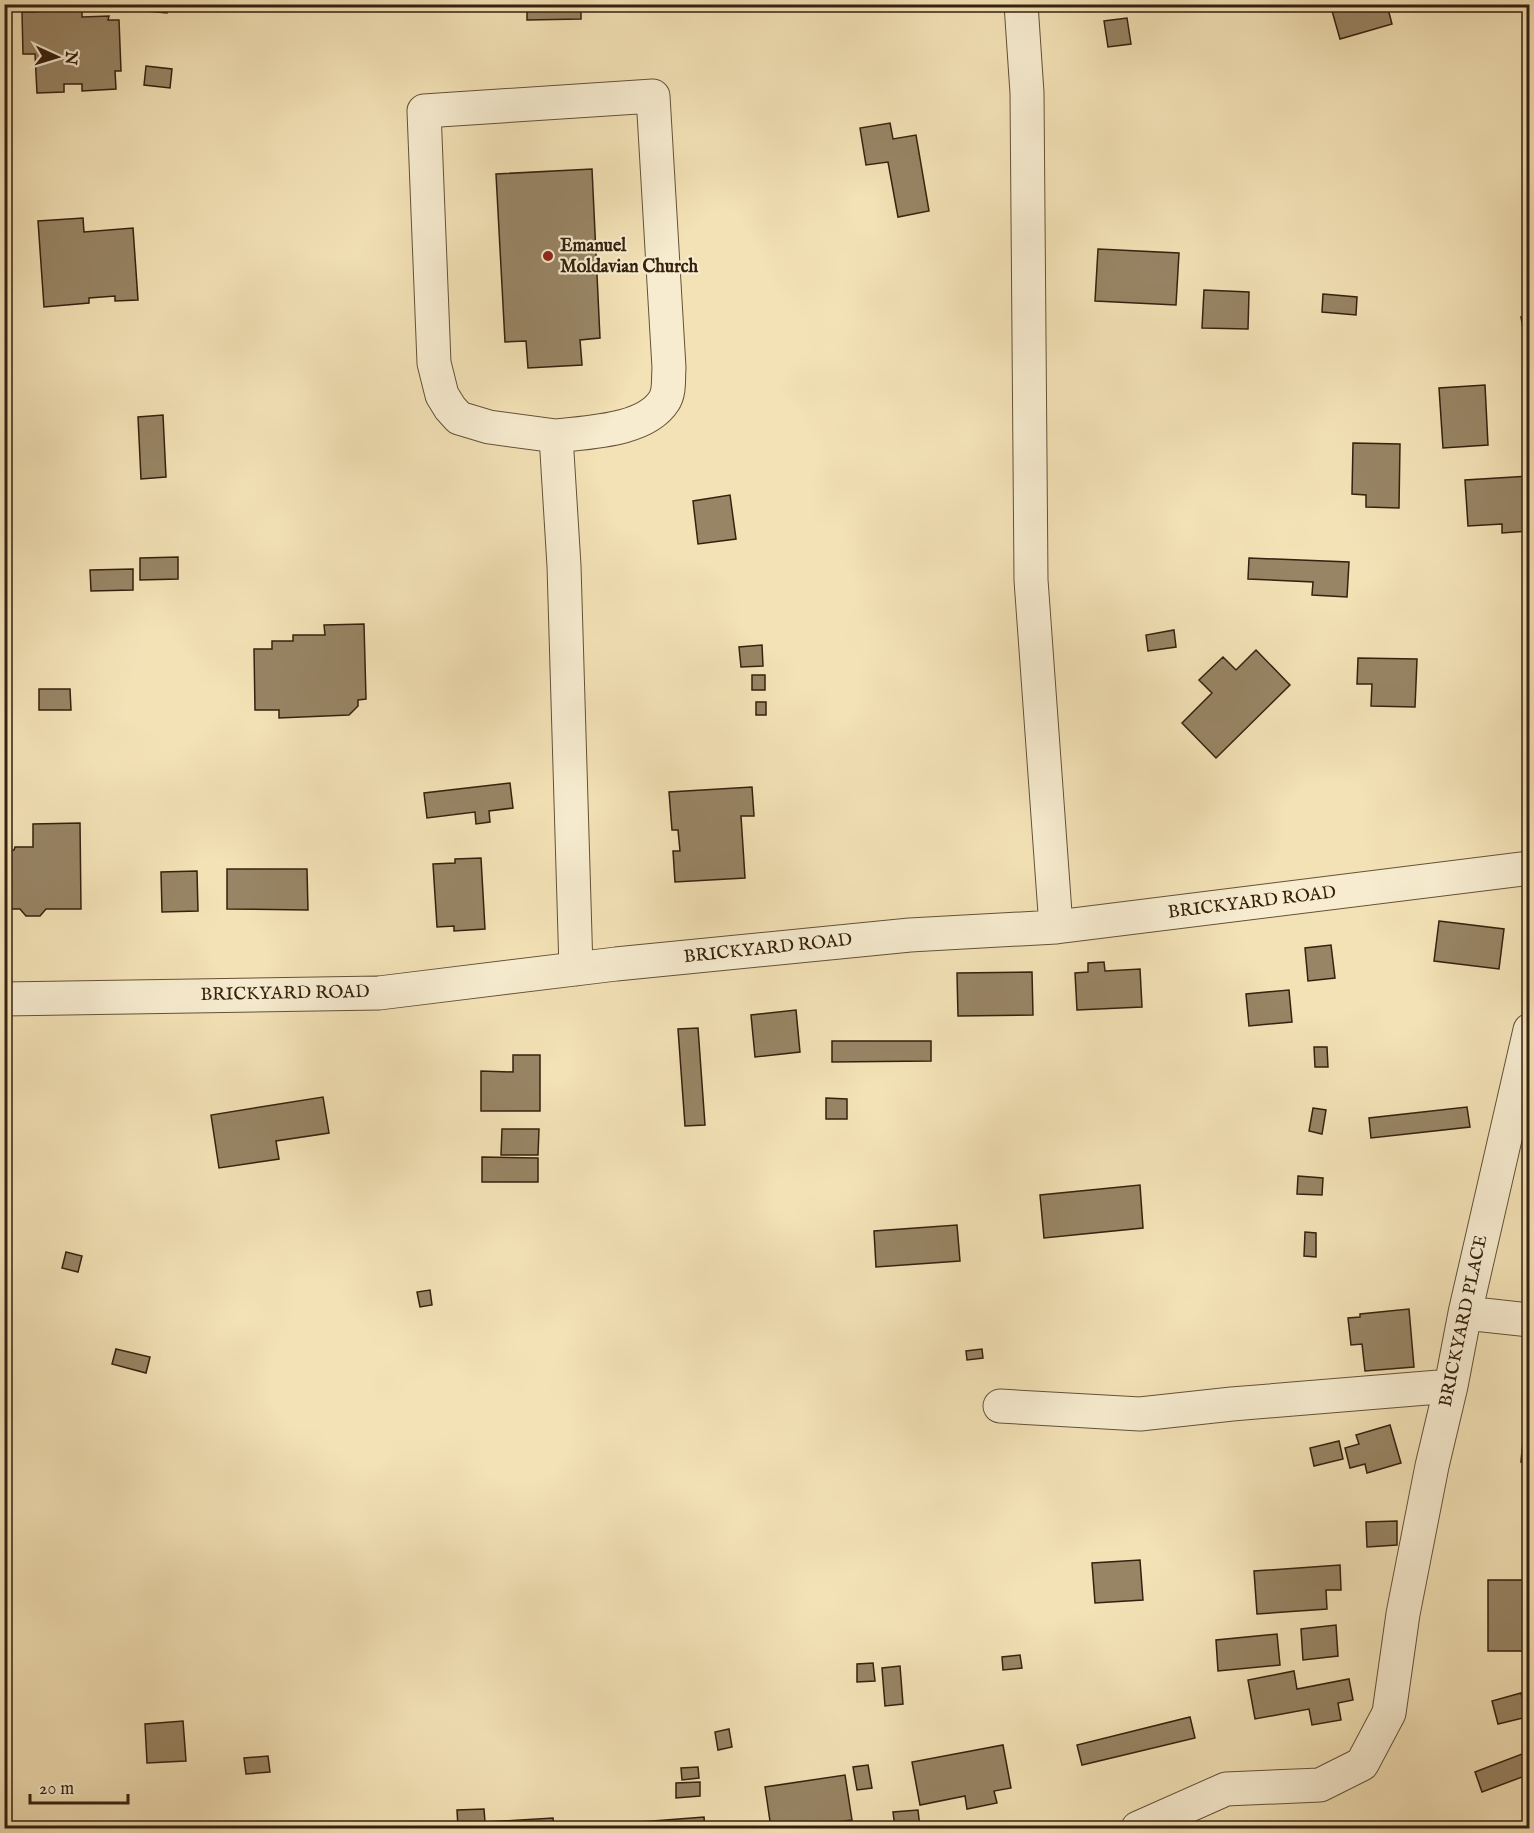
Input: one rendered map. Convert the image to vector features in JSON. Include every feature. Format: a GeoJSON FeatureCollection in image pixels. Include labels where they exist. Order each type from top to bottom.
{"type":"FeatureCollection","features":[{"type":"Feature","properties":{"kind":"street"},"geometry":{"type":"LineString","coordinates":[[1021,4],[1027,93],[1030,580],[1056,927]]}},
{"type":"Feature","properties":{"kind":"street"},"geometry":{"type":"LineString","coordinates":[[652,96],[669,368],[668,391],[656,410],[641,420],[602,431],[556,436],[489,428],[459,418],[442,395],[434,363],[424,111],[652,96]]}},
{"type":"Feature","properties":{"kind":"street"},"geometry":{"type":"LineString","coordinates":[[556,436],[564,566],[576,969]]}},
{"type":"Feature","properties":{"kind":"street","name":"BRICKYARD ROAD"},"geometry":{"type":"LineString","coordinates":[[4,999],[379,993],[576,969],[910,936],[1056,927],[1530,868]]}},
{"type":"Feature","properties":{"kind":"street","name":"BRICKYARD PLACE"},"geometry":{"type":"LineString","coordinates":[[1138,1828],[1226,1789],[1320,1785],[1362,1764],[1389,1713],[1403,1614],[1432,1466],[1530,1030]]}},
{"type":"Feature","properties":{"kind":"street"},"geometry":{"type":"LineString","coordinates":[[1465,1313],[1530,1320]]}},
{"type":"Feature","properties":{"kind":"street"},"geometry":{"type":"LineString","coordinates":[[1000,1406],[1140,1414],[1451,1386]]}},
{"type":"Feature","properties":{"kind":"building"},"geometry":{"type":"Polygon","coordinates":[[[36,4],[82,4],[82,17],[109,16],[108,20],[119,20],[121,71],[115,71],[116,89],[82,91],[82,84],[64,84],[64,92],[37,93],[35,54],[23,54],[22,12],[36,12],[36,4]]]}},
{"type":"Feature","properties":{"kind":"building"},"geometry":{"type":"Polygon","coordinates":[[[148,4],[168,4],[167,13],[147,11],[148,4]]]}},
{"type":"Feature","properties":{"kind":"building"},"geometry":{"type":"Polygon","coordinates":[[[527,4],[581,4],[581,19],[527,20],[527,4]]]}},
{"type":"Feature","properties":{"kind":"building"},"geometry":{"type":"Polygon","coordinates":[[[1330,4],[1371,4],[1372,9],[1387,5],[1392,24],[1340,39],[1330,4]]]}},
{"type":"Feature","properties":{"kind":"building"},"geometry":{"type":"Polygon","coordinates":[[[1127,18],[1131,44],[1108,47],[1104,21],[1127,18]]]}},
{"type":"Feature","properties":{"kind":"building"},"geometry":{"type":"Polygon","coordinates":[[[146,66],[172,69],[170,88],[144,85],[146,66]]]}},
{"type":"Feature","properties":{"kind":"building"},"geometry":{"type":"Polygon","coordinates":[[[890,123],[893,139],[916,135],[929,211],[898,217],[888,162],[866,165],[860,128],[890,123]]]}},
{"type":"Feature","properties":{"kind":"building","name":"Emanuel Moldavian Church"},"geometry":{"type":"Polygon","coordinates":[[[592,169],[600,338],[580,340],[582,365],[528,368],[526,341],[505,342],[496,174],[592,169]]]}},
{"type":"Feature","properties":{"kind":"building"},"geometry":{"type":"Polygon","coordinates":[[[83,218],[84,232],[133,228],[138,300],[115,301],[115,296],[89,298],[89,303],[44,307],[38,221],[83,218]]]}},
{"type":"Feature","properties":{"kind":"building"},"geometry":{"type":"Polygon","coordinates":[[[1098,249],[1179,253],[1176,305],[1095,301],[1098,249]]]}},
{"type":"Feature","properties":{"kind":"building"},"geometry":{"type":"Polygon","coordinates":[[[1204,290],[1249,292],[1248,329],[1202,328],[1204,290]]]}},
{"type":"Feature","properties":{"kind":"building"},"geometry":{"type":"Polygon","coordinates":[[[1323,294],[1357,297],[1356,315],[1322,312],[1323,294]]]}},
{"type":"Feature","properties":{"kind":"building"},"geometry":{"type":"Polygon","coordinates":[[[1530,316],[1530,333],[1524,334],[1521,317],[1530,316]]]}},
{"type":"Feature","properties":{"kind":"building"},"geometry":{"type":"Polygon","coordinates":[[[1485,385],[1488,445],[1443,448],[1439,388],[1485,385]]]}},
{"type":"Feature","properties":{"kind":"building"},"geometry":{"type":"Polygon","coordinates":[[[163,415],[166,477],[141,479],[138,417],[163,415]]]}},
{"type":"Feature","properties":{"kind":"building"},"geometry":{"type":"Polygon","coordinates":[[[1353,443],[1400,444],[1399,508],[1366,507],[1366,495],[1352,494],[1353,443]]]}},
{"type":"Feature","properties":{"kind":"building"},"geometry":{"type":"Polygon","coordinates":[[[1530,476],[1530,531],[1502,533],[1502,524],[1468,526],[1465,480],[1530,476]]]}},
{"type":"Feature","properties":{"kind":"building"},"geometry":{"type":"Polygon","coordinates":[[[730,495],[736,539],[698,544],[693,501],[730,495]]]}},
{"type":"Feature","properties":{"kind":"building"},"geometry":{"type":"Polygon","coordinates":[[[178,557],[178,579],[140,580],[140,558],[178,557]]]}},
{"type":"Feature","properties":{"kind":"building"},"geometry":{"type":"Polygon","coordinates":[[[1249,558],[1349,562],[1347,597],[1312,595],[1313,582],[1248,579],[1249,558]]]}},
{"type":"Feature","properties":{"kind":"building"},"geometry":{"type":"Polygon","coordinates":[[[133,569],[133,590],[91,591],[90,570],[133,569]]]}},
{"type":"Feature","properties":{"kind":"building"},"geometry":{"type":"Polygon","coordinates":[[[364,624],[366,699],[358,700],[358,706],[349,715],[279,718],[279,710],[255,710],[254,649],[272,649],[272,641],[293,641],[293,635],[325,635],[324,625],[364,624]]]}},
{"type":"Feature","properties":{"kind":"building"},"geometry":{"type":"Polygon","coordinates":[[[1174,630],[1176,647],[1148,651],[1146,635],[1174,630]]]}},
{"type":"Feature","properties":{"kind":"building"},"geometry":{"type":"Polygon","coordinates":[[[762,645],[763,666],[741,667],[739,647],[762,645]]]}},
{"type":"Feature","properties":{"kind":"building"},"geometry":{"type":"Polygon","coordinates":[[[1256,650],[1290,685],[1216,758],[1182,723],[1212,693],[1199,680],[1223,657],[1236,670],[1256,650]]]}},
{"type":"Feature","properties":{"kind":"building"},"geometry":{"type":"Polygon","coordinates":[[[1358,658],[1417,659],[1415,707],[1371,706],[1372,684],[1357,684],[1358,658]]]}},
{"type":"Feature","properties":{"kind":"building"},"geometry":{"type":"Polygon","coordinates":[[[752,675],[765,675],[765,690],[752,690],[752,675]]]}},
{"type":"Feature","properties":{"kind":"building"},"geometry":{"type":"Polygon","coordinates":[[[39,689],[70,689],[71,710],[39,710],[39,689]]]}},
{"type":"Feature","properties":{"kind":"building"},"geometry":{"type":"Polygon","coordinates":[[[756,702],[766,702],[766,715],[756,715],[756,702]]]}},
{"type":"Feature","properties":{"kind":"building"},"geometry":{"type":"Polygon","coordinates":[[[510,783],[513,808],[489,811],[490,822],[476,824],[475,812],[427,818],[424,793],[510,783]]]}},
{"type":"Feature","properties":{"kind":"building"},"geometry":{"type":"Polygon","coordinates":[[[752,787],[754,816],[741,816],[745,878],[675,882],[673,851],[680,851],[678,830],[672,830],[669,792],[752,787]]]}},
{"type":"Feature","properties":{"kind":"building"},"geometry":{"type":"Polygon","coordinates":[[[80,823],[81,909],[46,909],[40,916],[26,916],[20,909],[7,909],[7,851],[14,850],[15,847],[33,847],[33,824],[80,823]]]}},
{"type":"Feature","properties":{"kind":"building"},"geometry":{"type":"Polygon","coordinates":[[[481,858],[485,929],[454,931],[454,926],[437,927],[433,864],[455,863],[455,859],[481,858]]]}},
{"type":"Feature","properties":{"kind":"building"},"geometry":{"type":"Polygon","coordinates":[[[227,869],[307,869],[308,910],[227,909],[227,869]]]}},
{"type":"Feature","properties":{"kind":"building"},"geometry":{"type":"Polygon","coordinates":[[[197,871],[198,911],[162,912],[161,872],[197,871]]]}},
{"type":"Feature","properties":{"kind":"building"},"geometry":{"type":"Polygon","coordinates":[[[1439,921],[1504,929],[1499,969],[1434,961],[1439,921]]]}},
{"type":"Feature","properties":{"kind":"building"},"geometry":{"type":"Polygon","coordinates":[[[1331,945],[1335,978],[1308,981],[1305,948],[1331,945]]]}},
{"type":"Feature","properties":{"kind":"building"},"geometry":{"type":"Polygon","coordinates":[[[1104,962],[1105,971],[1140,969],[1142,1007],[1077,1010],[1075,973],[1088,972],[1088,963],[1104,962]]]}},
{"type":"Feature","properties":{"kind":"building"},"geometry":{"type":"Polygon","coordinates":[[[1032,972],[1033,1015],[958,1016],[957,973],[1032,972]]]}},
{"type":"Feature","properties":{"kind":"building"},"geometry":{"type":"Polygon","coordinates":[[[1289,990],[1292,1022],[1249,1026],[1246,994],[1289,990]]]}},
{"type":"Feature","properties":{"kind":"building"},"geometry":{"type":"Polygon","coordinates":[[[796,1010],[800,1052],[755,1057],[751,1015],[796,1010]]]}},
{"type":"Feature","properties":{"kind":"building"},"geometry":{"type":"Polygon","coordinates":[[[698,1028],[705,1125],[685,1126],[678,1029],[698,1028]]]}},
{"type":"Feature","properties":{"kind":"building"},"geometry":{"type":"Polygon","coordinates":[[[832,1041],[931,1041],[931,1061],[832,1062],[832,1041]]]}},
{"type":"Feature","properties":{"kind":"building"},"geometry":{"type":"Polygon","coordinates":[[[1314,1047],[1327,1047],[1328,1067],[1315,1067],[1314,1047]]]}},
{"type":"Feature","properties":{"kind":"building"},"geometry":{"type":"Polygon","coordinates":[[[513,1055],[540,1055],[540,1111],[481,1111],[481,1071],[513,1072],[513,1055]]]}},
{"type":"Feature","properties":{"kind":"building"},"geometry":{"type":"Polygon","coordinates":[[[323,1097],[329,1133],[276,1141],[279,1159],[219,1168],[211,1115],[323,1097]]]}},
{"type":"Feature","properties":{"kind":"building"},"geometry":{"type":"Polygon","coordinates":[[[826,1098],[847,1099],[847,1119],[826,1119],[826,1098]]]}},
{"type":"Feature","properties":{"kind":"building"},"geometry":{"type":"Polygon","coordinates":[[[1467,1107],[1470,1127],[1371,1138],[1369,1118],[1467,1107]]]}},
{"type":"Feature","properties":{"kind":"building"},"geometry":{"type":"Polygon","coordinates":[[[1313,1108],[1326,1110],[1322,1134],[1309,1131],[1313,1108]]]}},
{"type":"Feature","properties":{"kind":"building"},"geometry":{"type":"Polygon","coordinates":[[[502,1129],[539,1129],[538,1155],[501,1155],[502,1129]]]}},
{"type":"Feature","properties":{"kind":"building"},"geometry":{"type":"Polygon","coordinates":[[[482,1157],[538,1158],[538,1182],[482,1182],[482,1157]]]}},
{"type":"Feature","properties":{"kind":"building"},"geometry":{"type":"Polygon","coordinates":[[[4,1158],[8,1159],[4,1197],[4,1158]]]}},
{"type":"Feature","properties":{"kind":"building"},"geometry":{"type":"Polygon","coordinates":[[[1298,1176],[1323,1178],[1322,1195],[1297,1194],[1298,1176]]]}},
{"type":"Feature","properties":{"kind":"building"},"geometry":{"type":"Polygon","coordinates":[[[1140,1185],[1143,1228],[1044,1238],[1040,1195],[1140,1185]]]}},
{"type":"Feature","properties":{"kind":"building"},"geometry":{"type":"Polygon","coordinates":[[[957,1225],[960,1261],[876,1267],[874,1231],[957,1225]]]}},
{"type":"Feature","properties":{"kind":"building"},"geometry":{"type":"Polygon","coordinates":[[[1305,1232],[1316,1233],[1316,1257],[1304,1256],[1305,1232]]]}},
{"type":"Feature","properties":{"kind":"building"},"geometry":{"type":"Polygon","coordinates":[[[66,1252],[82,1256],[78,1272],[62,1268],[66,1252]]]}},
{"type":"Feature","properties":{"kind":"building"},"geometry":{"type":"Polygon","coordinates":[[[430,1290],[432,1305],[420,1307],[417,1292],[430,1290]]]}},
{"type":"Feature","properties":{"kind":"building"},"geometry":{"type":"Polygon","coordinates":[[[1409,1309],[1414,1367],[1365,1371],[1362,1344],[1351,1345],[1348,1318],[1360,1317],[1360,1314],[1409,1309]]]}},
{"type":"Feature","properties":{"kind":"building"},"geometry":{"type":"Polygon","coordinates":[[[116,1349],[150,1357],[146,1373],[112,1364],[116,1349]]]}},
{"type":"Feature","properties":{"kind":"building"},"geometry":{"type":"Polygon","coordinates":[[[982,1349],[983,1358],[967,1360],[966,1351],[982,1349]]]}},
{"type":"Feature","properties":{"kind":"building"},"geometry":{"type":"Polygon","coordinates":[[[1529,1375],[1530,1462],[1521,1462],[1529,1375]]]}},
{"type":"Feature","properties":{"kind":"building"},"geometry":{"type":"Polygon","coordinates":[[[1390,1425],[1401,1463],[1367,1473],[1365,1464],[1350,1468],[1345,1448],[1359,1444],[1356,1435],[1390,1425]]]}},
{"type":"Feature","properties":{"kind":"building"},"geometry":{"type":"Polygon","coordinates":[[[1339,1441],[1343,1459],[1314,1466],[1310,1448],[1339,1441]]]}},
{"type":"Feature","properties":{"kind":"building"},"geometry":{"type":"Polygon","coordinates":[[[1397,1521],[1397,1545],[1367,1547],[1366,1522],[1397,1521]]]}},
{"type":"Feature","properties":{"kind":"building"},"geometry":{"type":"Polygon","coordinates":[[[1140,1560],[1143,1600],[1095,1603],[1092,1563],[1140,1560]]]}},
{"type":"Feature","properties":{"kind":"building"},"geometry":{"type":"Polygon","coordinates":[[[1340,1565],[1341,1590],[1326,1590],[1327,1609],[1257,1614],[1254,1571],[1340,1565]]]}},
{"type":"Feature","properties":{"kind":"building"},"geometry":{"type":"Polygon","coordinates":[[[1488,1580],[1524,1580],[1524,1651],[1488,1651],[1488,1580]]]}},
{"type":"Feature","properties":{"kind":"building"},"geometry":{"type":"Polygon","coordinates":[[[1336,1625],[1338,1656],[1303,1660],[1301,1629],[1336,1625]]]}},
{"type":"Feature","properties":{"kind":"building"},"geometry":{"type":"Polygon","coordinates":[[[1277,1634],[1280,1665],[1218,1671],[1216,1640],[1277,1634]]]}},
{"type":"Feature","properties":{"kind":"building"},"geometry":{"type":"Polygon","coordinates":[[[1020,1655],[1022,1668],[1003,1670],[1002,1657],[1020,1655]]]}},
{"type":"Feature","properties":{"kind":"building"},"geometry":{"type":"Polygon","coordinates":[[[873,1663],[875,1681],[857,1682],[857,1664],[873,1663]]]}},
{"type":"Feature","properties":{"kind":"building"},"geometry":{"type":"Polygon","coordinates":[[[900,1666],[903,1704],[885,1706],[882,1668],[900,1666]]]}},
{"type":"Feature","properties":{"kind":"building"},"geometry":{"type":"Polygon","coordinates":[[[1294,1671],[1297,1689],[1349,1679],[1353,1700],[1338,1703],[1341,1720],[1312,1725],[1309,1709],[1255,1719],[1248,1680],[1294,1671]]]}},
{"type":"Feature","properties":{"kind":"building"},"geometry":{"type":"Polygon","coordinates":[[[1521,1693],[1527,1717],[1498,1724],[1492,1701],[1521,1693]]]}},
{"type":"Feature","properties":{"kind":"building"},"geometry":{"type":"Polygon","coordinates":[[[1190,1717],[1195,1738],[1082,1765],[1077,1745],[1190,1717]]]}},
{"type":"Feature","properties":{"kind":"building"},"geometry":{"type":"Polygon","coordinates":[[[183,1721],[186,1761],[147,1763],[145,1724],[183,1721]]]}},
{"type":"Feature","properties":{"kind":"building"},"geometry":{"type":"Polygon","coordinates":[[[729,1729],[732,1747],[718,1750],[715,1732],[729,1729]]]}},
{"type":"Feature","properties":{"kind":"building"},"geometry":{"type":"Polygon","coordinates":[[[1003,1745],[1011,1788],[994,1791],[997,1803],[967,1809],[965,1796],[920,1805],[912,1762],[1003,1745]]]}},
{"type":"Feature","properties":{"kind":"building"},"geometry":{"type":"Polygon","coordinates":[[[1530,1751],[1530,1774],[1482,1792],[1475,1772],[1530,1751]]]}},
{"type":"Feature","properties":{"kind":"building"},"geometry":{"type":"Polygon","coordinates":[[[268,1756],[270,1772],[246,1774],[244,1758],[268,1756]]]}},
{"type":"Feature","properties":{"kind":"building"},"geometry":{"type":"Polygon","coordinates":[[[868,1765],[872,1788],[857,1790],[853,1767],[868,1765]]]}},
{"type":"Feature","properties":{"kind":"building"},"geometry":{"type":"Polygon","coordinates":[[[698,1767],[699,1778],[682,1780],[681,1768],[698,1767]]]}},
{"type":"Feature","properties":{"kind":"building"},"geometry":{"type":"Polygon","coordinates":[[[845,1775],[852,1820],[791,1828],[771,1828],[765,1787],[845,1775]]]}},
{"type":"Feature","properties":{"kind":"building"},"geometry":{"type":"Polygon","coordinates":[[[700,1782],[700,1796],[676,1798],[676,1783],[700,1782]]]}},
{"type":"Feature","properties":{"kind":"building"},"geometry":{"type":"Polygon","coordinates":[[[484,1809],[485,1822],[553,1818],[554,1828],[458,1828],[457,1810],[484,1809]]]}},
{"type":"Feature","properties":{"kind":"building"},"geometry":{"type":"Polygon","coordinates":[[[918,1810],[920,1828],[895,1828],[893,1812],[918,1810]]]}},
{"type":"Feature","properties":{"kind":"building"},"geometry":{"type":"Polygon","coordinates":[[[704,1817],[705,1828],[601,1828],[601,1825],[704,1817]]]}},
{"type":"Feature","properties":{"kind":"place","name":"Emanuel Moldavian Church"},"geometry":{"type":"Point","coordinates":[548,256]}}]}
